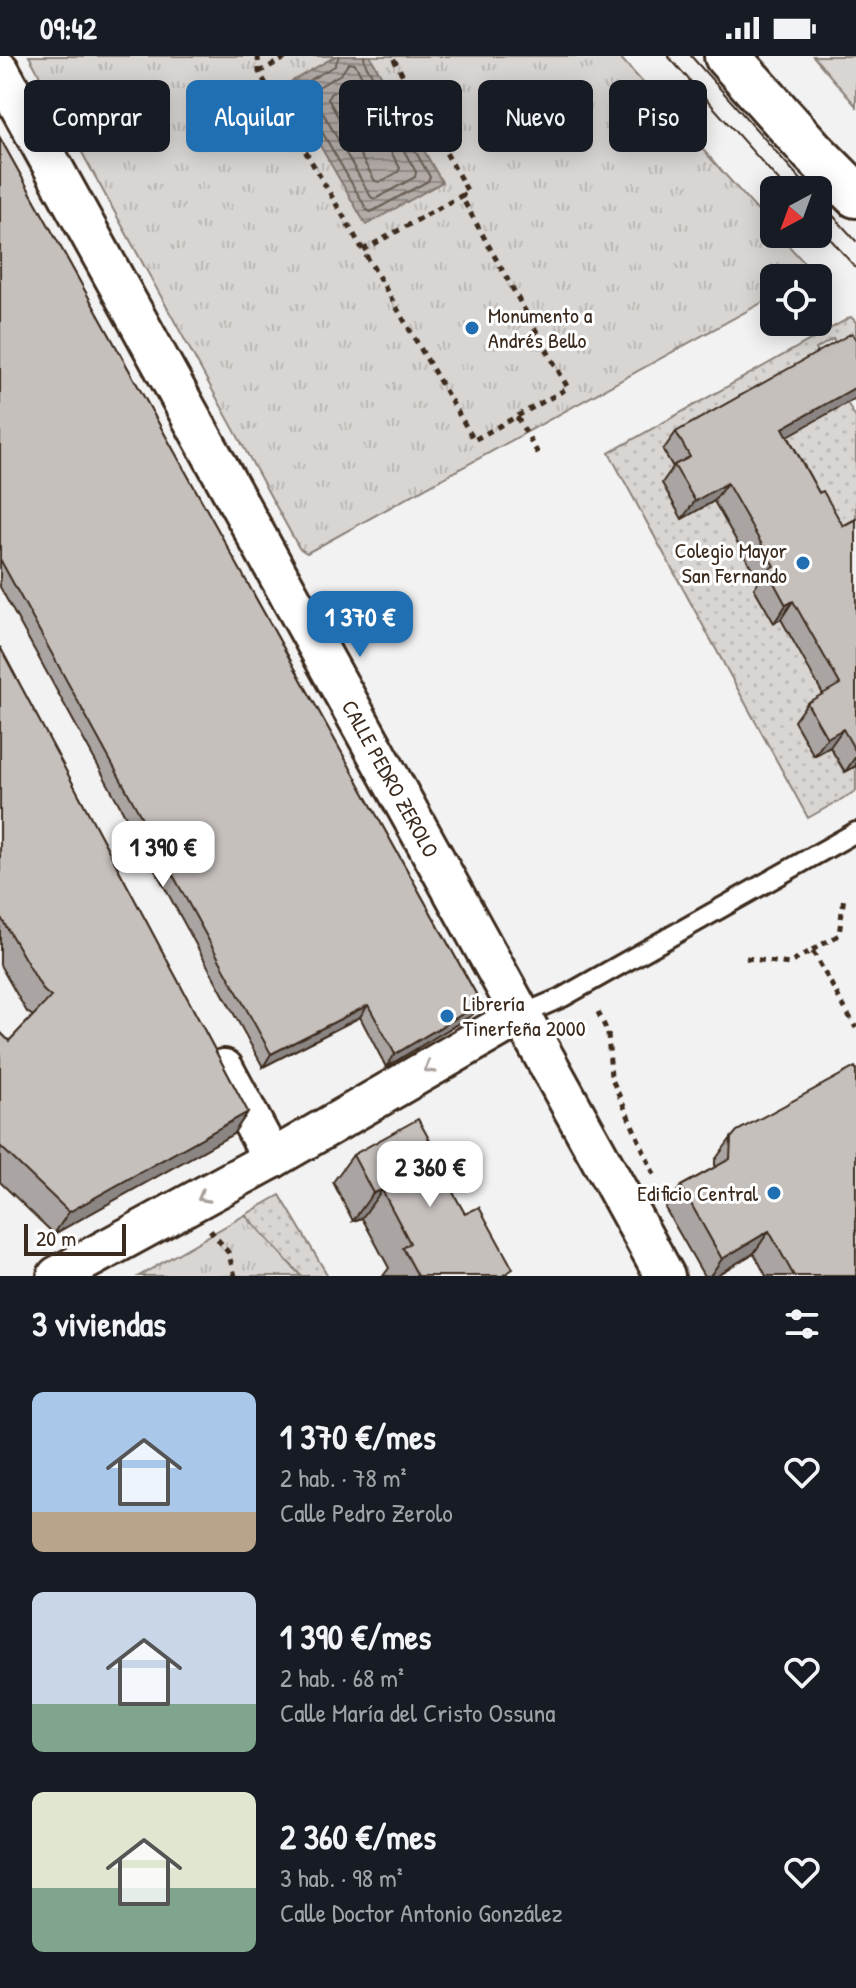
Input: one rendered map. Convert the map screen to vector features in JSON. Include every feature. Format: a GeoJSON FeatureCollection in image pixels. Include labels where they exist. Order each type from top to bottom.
{"type":"FeatureCollection","features":[{"type":"Feature","properties":{"kind":"street"},"geometry":{"type":"LineString","coordinates":[[727,56],[856,195]]}},
{"type":"Feature","properties":{"kind":"street","name":"CALLE PEDRO ZEROLO"},"geometry":{"type":"LineString","coordinates":[[0,71],[665,1276]]}},
{"type":"Feature","properties":{"kind":"street"},"geometry":{"type":"LineString","coordinates":[[57,1276],[272,1159],[521,1015]]}},
{"type":"Feature","properties":{"kind":"street"},"geometry":{"type":"LineString","coordinates":[[206,1035],[272,1159]]}},
{"type":"Feature","properties":{"kind":"lane"},"geometry":{"type":"LineString","coordinates":[[521,1015],[563,997],[856,832]]}},
{"type":"Feature","properties":{"kind":"path"},"geometry":{"type":"LineString","coordinates":[[258,56],[259,72],[474,440],[568,388],[461,196]]}},
{"type":"Feature","properties":{"kind":"path"},"geometry":{"type":"LineString","coordinates":[[259,72],[289,56]]}},
{"type":"Feature","properties":{"kind":"path"},"geometry":{"type":"LineString","coordinates":[[363,250],[468,192],[392,56]]}},
{"type":"Feature","properties":{"kind":"path"},"geometry":{"type":"LineString","coordinates":[[517,417],[540,457]]}},
{"type":"Feature","properties":{"kind":"path"},"geometry":{"type":"LineString","coordinates":[[746,958],[789,964],[839,935],[844,896]]}},
{"type":"Feature","properties":{"kind":"path"},"geometry":{"type":"LineString","coordinates":[[812,950],[856,1028]]}},
{"type":"Feature","properties":{"kind":"path"},"geometry":{"type":"LineString","coordinates":[[598,1012],[608,1033],[607,1060],[611,1077],[662,1190]]}},
{"type":"Feature","properties":{"kind":"path"},"geometry":{"type":"LineString","coordinates":[[194,1201],[213,1235],[228,1252],[235,1276]]}},
{"type":"Feature","properties":{"kind":"green space"},"geometry":{"type":"Polygon","coordinates":[[[29,56],[619,56],[641,80],[609,80],[609,152],[705,152],[760,213],[760,248],[791,248],[805,264],[760,264],[760,304],[307,553],[299,548],[82,152],[170,152],[170,80],[42,80],[29,56]]]}},
{"type":"Feature","properties":{"kind":"green space"},"geometry":{"type":"Polygon","coordinates":[[[813,56],[856,56],[856,106],[813,56]]]}},
{"type":"Feature","properties":{"kind":"green space"},"geometry":{"type":"Polygon","coordinates":[[[851,317],[856,322],[856,380],[833,339],[816,349],[856,418],[856,530],[831,545],[664,450],[677,475],[682,519],[714,501],[828,702],[795,721],[814,756],[830,747],[844,772],[856,766],[856,791],[808,818],[609,453],[817,336],[832,336],[832,328],[851,317]]]}},
{"type":"Feature","properties":{"kind":"green space"},"geometry":{"type":"Polygon","coordinates":[[[280,1195],[328,1276],[301,1276],[245,1215],[280,1195]]]}},
{"type":"Feature","properties":{"kind":"green space"},"geometry":{"type":"Polygon","coordinates":[[[245,1215],[301,1276],[139,1276],[245,1215]]]}},
{"type":"Feature","properties":{"kind":"water"},"geometry":{"type":"Polygon","coordinates":[[[336,56],[370,56],[384,80],[339,80],[339,152],[425,152],[442,182],[366,225],[323,151],[323,80],[294,80],[336,56]]]}},
{"type":"Feature","properties":{"kind":"building"},"geometry":{"type":"Polygon","coordinates":[[[0,138],[481,1003],[395,1054],[368,1005],[271,1054],[0,559],[0,138]]]}},
{"type":"Feature","properties":{"kind":"building","name":"Colegio Mayor San Fernando"},"geometry":{"type":"Polygon","coordinates":[[[852,333],[856,340],[856,387],[783,428],[819,493],[823,491],[843,526],[856,519],[856,752],[843,729],[827,738],[807,703],[840,684],[793,601],[786,605],[767,570],[774,566],[727,483],[695,501],[674,465],[690,457],[676,432],[852,333]]]}},
{"type":"Feature","properties":{"kind":"building"},"geometry":{"type":"Polygon","coordinates":[[[0,647],[248,1112],[69,1212],[0,1146],[0,1032],[9,1041],[51,997],[43,990],[0,916],[0,647]]]}},
{"type":"Feature","properties":{"kind":"building","name":"Edificio Central"},"geometry":{"type":"Polygon","coordinates":[[[855,1067],[856,1276],[794,1276],[769,1231],[722,1259],[681,1186],[730,1159],[731,1138],[737,1131],[855,1067]]]}},
{"type":"Feature","properties":{"kind":"building"},"geometry":{"type":"Polygon","coordinates":[[[418,1119],[439,1157],[435,1160],[465,1214],[479,1207],[513,1269],[502,1276],[418,1276],[403,1248],[410,1243],[382,1190],[373,1193],[353,1155],[418,1119]]]}},
{"type":"Feature","properties":{"kind":"tram line"},"geometry":{"type":"LineString","coordinates":[[668,56],[775,176]]}},
{"type":"Feature","properties":{"kind":"tram line"},"geometry":{"type":"LineString","coordinates":[[691,56],[798,176]]}},
{"type":"Feature","properties":{"kind":"tram line"},"geometry":{"type":"LineString","coordinates":[[832,214],[856,241]]}},
{"type":"Feature","properties":{"kind":"tram line"},"geometry":{"type":"LineString","coordinates":[[832,241],[856,268]]}},
{"type":"Feature","properties":{"kind":"place","name":"Monumento a Andrés Bello"},"geometry":{"type":"Point","coordinates":[472,328]}},
{"type":"Feature","properties":{"kind":"place","name":"Colegio Mayor San Fernando"},"geometry":{"type":"Point","coordinates":[803,563]}},
{"type":"Feature","properties":{"kind":"place","name":"Librería Tinerfeña 2000"},"geometry":{"type":"Point","coordinates":[447,1016]}},
{"type":"Feature","properties":{"kind":"place","name":"Edificio Central"},"geometry":{"type":"Point","coordinates":[774,1193]}}]}
